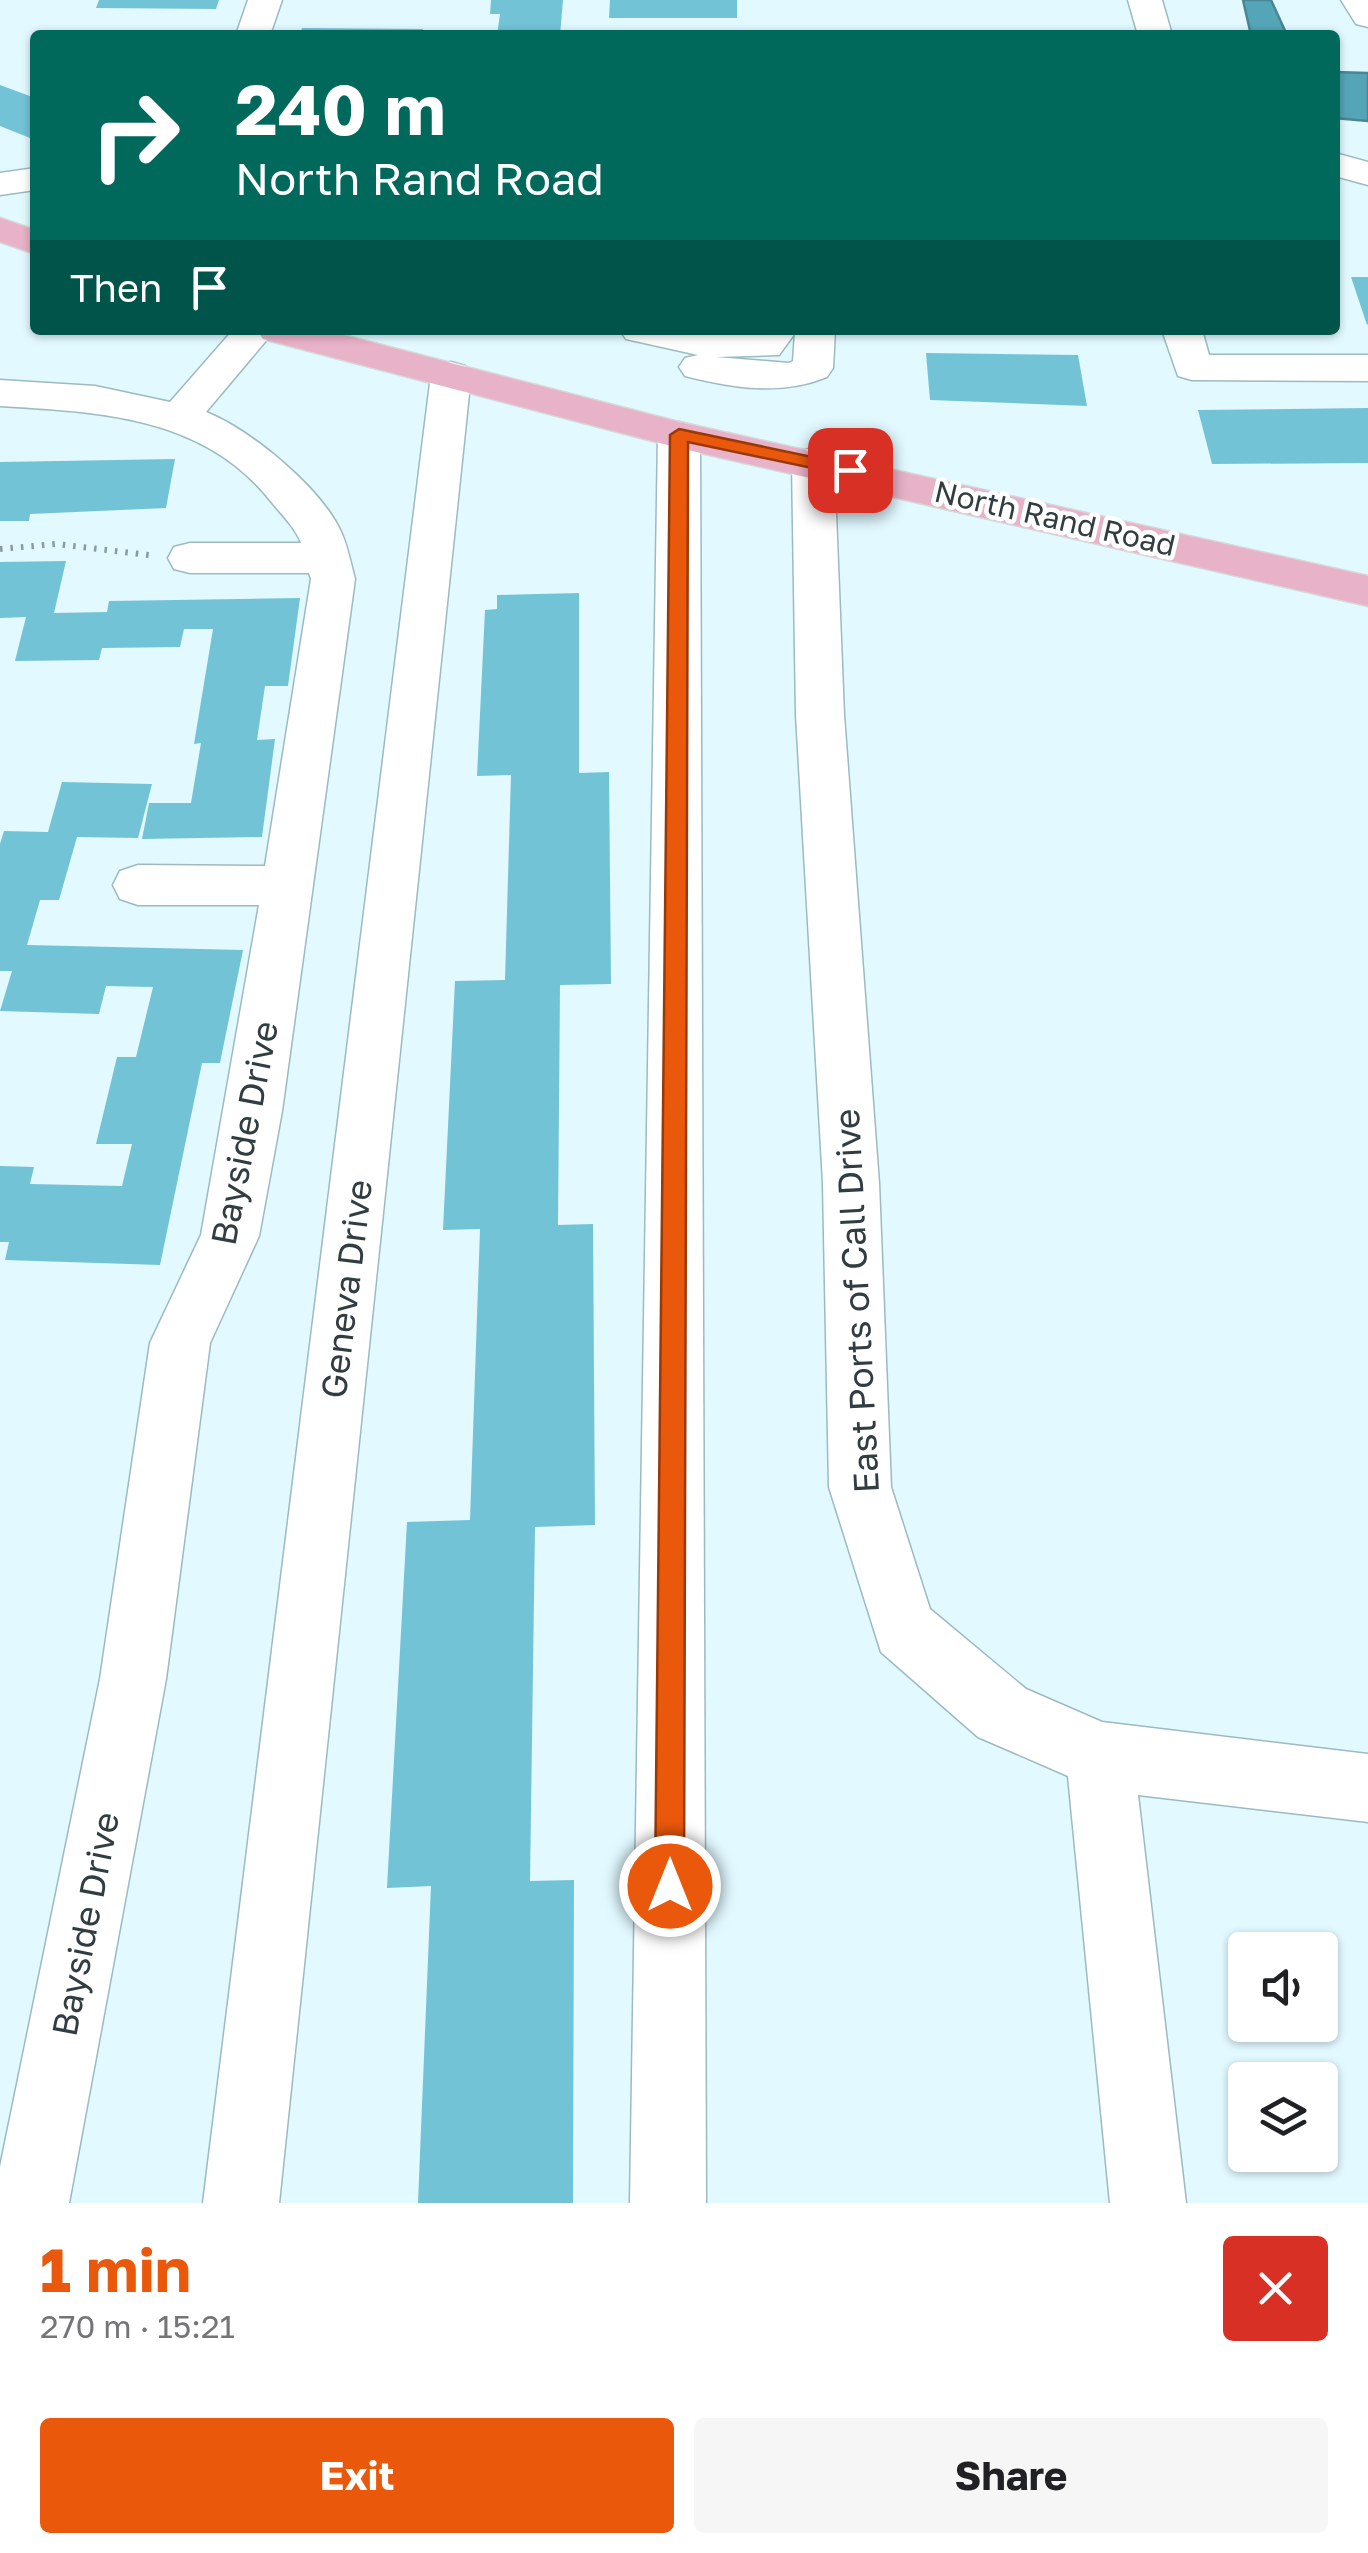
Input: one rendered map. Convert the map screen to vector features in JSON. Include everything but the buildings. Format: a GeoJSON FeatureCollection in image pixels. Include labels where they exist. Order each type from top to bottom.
{"type":"FeatureCollection","features":[{"type":"Feature","properties":{"kind":"main road"},"geometry":{"type":"LineString","coordinates":[[0,230],[30,241]]}},
{"type":"Feature","properties":{"kind":"main road","name":"North Rand Road"},"geometry":{"type":"LineString","coordinates":[[306,335],[441,358],[667,432],[1368,591]]}},
{"type":"Feature","properties":{"kind":"street"},"geometry":{"type":"LineString","coordinates":[[255,30],[266,0]]}},
{"type":"Feature","properties":{"kind":"street"},"geometry":{"type":"LineString","coordinates":[[1145,0],[1154,30]]}},
{"type":"Feature","properties":{"kind":"street"},"geometry":{"type":"LineString","coordinates":[[1358,0],[1368,18]]}},
{"type":"Feature","properties":{"kind":"street"},"geometry":{"type":"LineString","coordinates":[[1340,166],[1368,174]]}},
{"type":"Feature","properties":{"kind":"street"},"geometry":{"type":"LineString","coordinates":[[0,184],[30,180]]}},
{"type":"Feature","properties":{"kind":"street"},"geometry":{"type":"LineString","coordinates":[[163,413],[205,335]]}},
{"type":"Feature","properties":{"kind":"street"},"geometry":{"type":"LineString","coordinates":[[163,413],[249,335]]}},
{"type":"Feature","properties":{"kind":"street"},"geometry":{"type":"LineString","coordinates":[[652,335],[774,378],[796,377],[813,368],[815,335]]}},
{"type":"Feature","properties":{"kind":"street"},"geometry":{"type":"LineString","coordinates":[[705,356],[765,346],[773,335]]}},
{"type":"Feature","properties":{"kind":"street"},"geometry":{"type":"LineString","coordinates":[[1183,335],[1192,367],[1368,368]]}},
{"type":"Feature","properties":{"kind":"street"},"geometry":{"type":"LineString","coordinates":[[668,2203],[667,432],[705,356]]}},
{"type":"Feature","properties":{"kind":"street","name":"Geneva Drive"},"geometry":{"type":"LineString","coordinates":[[241,2203],[441,358]]}},
{"type":"Feature","properties":{"kind":"street","name":"Bayside Drive"},"geometry":{"type":"LineString","coordinates":[[0,393],[96,399],[163,413],[217,432],[271,473],[320,534],[333,579],[254,1111],[230,1236],[180,1343],[133,1679],[31,2203]]}},
{"type":"Feature","properties":{"kind":"street","name":"East Ports of Call Drive"},"geometry":{"type":"LineString","coordinates":[[812,462],[820,715],[850,1183],[860,1487],[904,1630],[1002,1713],[1100,1756],[1368,1788]]}},
{"type":"Feature","properties":{"kind":"street"},"geometry":{"type":"LineString","coordinates":[[190,558],[328,558]]}},
{"type":"Feature","properties":{"kind":"street"},"geometry":{"type":"LineString","coordinates":[[138,885],[288,886]]}},
{"type":"Feature","properties":{"kind":"street"},"geometry":{"type":"LineString","coordinates":[[1100,1756],[1148,2203]]}},
{"type":"Feature","properties":{"kind":"path"},"geometry":{"type":"LineString","coordinates":[[0,549],[56,544],[190,558]]}},
{"type":"Feature","properties":{"kind":"water"},"geometry":{"type":"Polygon","coordinates":[[[1243,0],[1271,0],[1285,30],[1250,30],[1243,0]]]}},
{"type":"Feature","properties":{"kind":"water"},"geometry":{"type":"Polygon","coordinates":[[[1340,72],[1368,73],[1368,121],[1340,118],[1340,72]]]}},
{"type":"Feature","properties":{"kind":"route"},"geometry":{"type":"LineString","coordinates":[[670,1886],[679,435],[850,470]]}}]}
